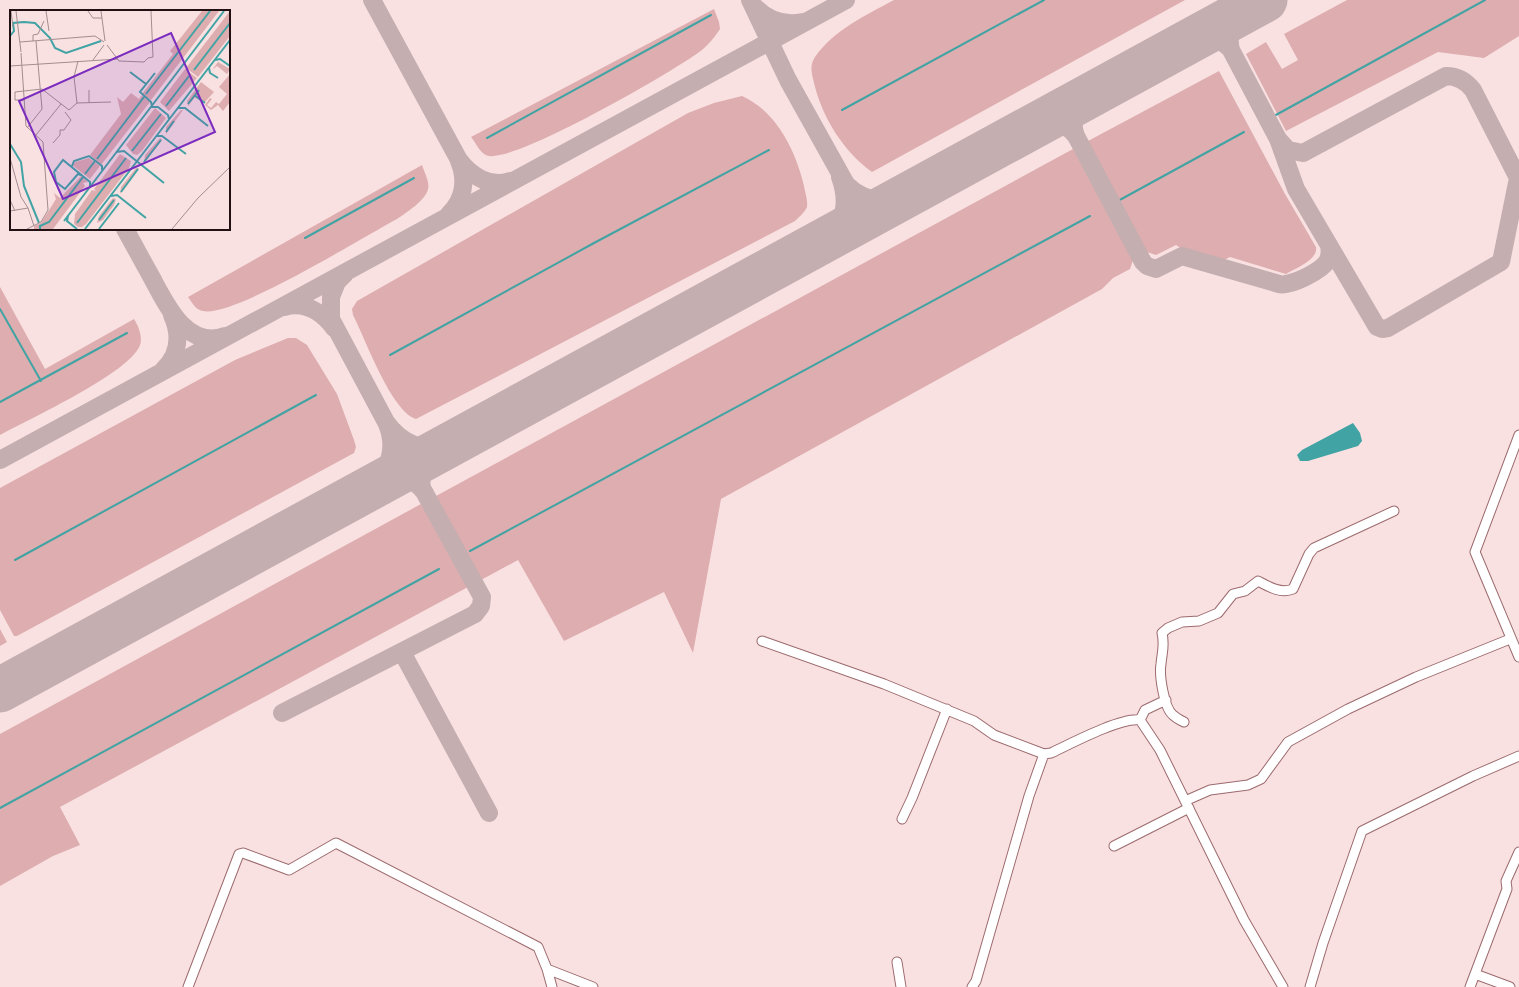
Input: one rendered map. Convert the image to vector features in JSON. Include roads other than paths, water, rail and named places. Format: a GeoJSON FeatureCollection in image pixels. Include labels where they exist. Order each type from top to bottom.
{"type":"FeatureCollection","features":[{"type":"Feature","properties":{"kind":"street"},"geometry":{"type":"LineString","coordinates":[[1519,435],[1475,552],[1510,639],[1519,657]]}},
{"type":"Feature","properties":{"kind":"street"},"geometry":{"type":"LineString","coordinates":[[1184,722],[1172,715],[1161,681],[1160,665],[1165,643],[1162,633],[1168,628],[1182,622],[1199,620],[1218,613],[1233,594],[1245,591],[1258,581],[1286,592],[1293,589],[1309,554],[1314,548],[1394,512]]}},
{"type":"Feature","properties":{"kind":"street"},"geometry":{"type":"LineString","coordinates":[[1114,846],[1210,790],[1248,785],[1261,779],[1288,742],[1348,709],[1421,675],[1510,639]]}},
{"type":"Feature","properties":{"kind":"street"},"geometry":{"type":"LineString","coordinates":[[762,641],[884,684],[947,709],[974,720],[994,735],[1044,754],[1051,753],[1109,727],[1134,719],[1140,720],[1160,750],[1244,920],[1283,987]]}},
{"type":"Feature","properties":{"kind":"street"},"geometry":{"type":"LineString","coordinates":[[1140,720],[1145,710],[1166,700]]}},
{"type":"Feature","properties":{"kind":"street"},"geometry":{"type":"LineString","coordinates":[[902,819],[912,798],[947,709]]}},
{"type":"Feature","properties":{"kind":"street"},"geometry":{"type":"LineString","coordinates":[[972,987],[976,982],[1029,796],[1044,754]]}},
{"type":"Feature","properties":{"kind":"street"},"geometry":{"type":"LineString","coordinates":[[1310,987],[1322,943],[1362,831],[1472,776],[1519,756]]}},
{"type":"Feature","properties":{"kind":"street"},"geometry":{"type":"LineString","coordinates":[[188,987],[239,854],[243,853],[289,870],[336,843],[538,947],[547,969],[552,987]]}},
{"type":"Feature","properties":{"kind":"street"},"geometry":{"type":"LineString","coordinates":[[1470,987],[1507,889],[1506,881],[1519,852]]}},
{"type":"Feature","properties":{"kind":"street"},"geometry":{"type":"LineString","coordinates":[[897,962],[901,987]]}},
{"type":"Feature","properties":{"kind":"street"},"geometry":{"type":"LineString","coordinates":[[547,969],[593,987]]}},
{"type":"Feature","properties":{"kind":"street"},"geometry":{"type":"LineString","coordinates":[[1475,974],[1510,987]]}},
{"type":"Feature","properties":{"kind":"water"},"geometry":{"type":"Polygon","coordinates":[[[1353,423],[1360,433],[1362,441],[1358,446],[1308,461],[1300,461],[1297,455],[1302,450],[1353,423]]]}},
{"type":"Feature","properties":{"kind":"waterway"},"geometry":{"type":"LineString","coordinates":[[842,110],[1044,0]]}},
{"type":"Feature","properties":{"kind":"waterway"},"geometry":{"type":"LineString","coordinates":[[1274,116],[1485,0]]}},
{"type":"Feature","properties":{"kind":"waterway"},"geometry":{"type":"LineString","coordinates":[[487,138],[711,15]]}},
{"type":"Feature","properties":{"kind":"waterway"},"geometry":{"type":"LineString","coordinates":[[1116,202],[1244,132]]}},
{"type":"Feature","properties":{"kind":"waterway"},"geometry":{"type":"LineString","coordinates":[[390,355],[594,243],[769,150]]}},
{"type":"Feature","properties":{"kind":"waterway"},"geometry":{"type":"LineString","coordinates":[[305,238],[414,178]]}},
{"type":"Feature","properties":{"kind":"waterway"},"geometry":{"type":"LineString","coordinates":[[470,551],[1090,216]]}},
{"type":"Feature","properties":{"kind":"waterway"},"geometry":{"type":"LineString","coordinates":[[0,309],[41,381]]}},
{"type":"Feature","properties":{"kind":"waterway"},"geometry":{"type":"LineString","coordinates":[[0,402],[127,333]]}},
{"type":"Feature","properties":{"kind":"waterway"},"geometry":{"type":"LineString","coordinates":[[15,560],[316,395]]}},
{"type":"Feature","properties":{"kind":"waterway"},"geometry":{"type":"LineString","coordinates":[[0,808],[439,569]]}}]}
